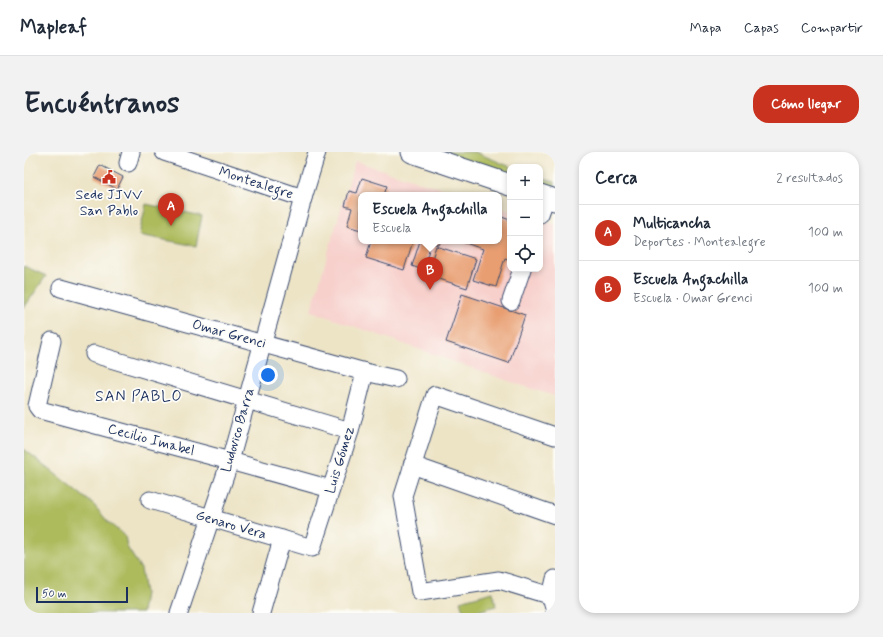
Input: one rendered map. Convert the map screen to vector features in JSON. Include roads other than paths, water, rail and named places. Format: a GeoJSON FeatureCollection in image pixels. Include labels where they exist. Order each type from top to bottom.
{"type":"FeatureCollection","features":[{"type":"Feature","properties":{"kind":"main road"},"geometry":{"type":"LineString","coordinates":[[418,153],[507,184]]}},
{"type":"Feature","properties":{"kind":"street","name":"Montealegre"},"geometry":{"type":"LineString","coordinates":[[164,152],[303,198]]}},
{"type":"Feature","properties":{"kind":"street","name":"Ludovico Barra"},"geometry":{"type":"LineString","coordinates":[[179,613],[230,460],[317,152]]}},
{"type":"Feature","properties":{"kind":"street"},"geometry":{"type":"LineString","coordinates":[[511,301],[521,272]]}},
{"type":"Feature","properties":{"kind":"street","name":"Omar Grenci"},"geometry":{"type":"LineString","coordinates":[[62,288],[365,372],[396,379]]}},
{"type":"Feature","properties":{"kind":"street","name":"Cecilio Imabel"},"geometry":{"type":"LineString","coordinates":[[52,341],[37,406],[40,410],[230,460],[331,489]]}},
{"type":"Feature","properties":{"kind":"street"},"geometry":{"type":"LineString","coordinates":[[94,354],[350,431]]}},
{"type":"Feature","properties":{"kind":"street","name":"Luis Gómez"},"geometry":{"type":"LineString","coordinates":[[312,548],[350,431],[365,372]]}},
{"type":"Feature","properties":{"kind":"street"},"geometry":{"type":"LineString","coordinates":[[555,436],[435,395],[403,496],[420,592],[499,580],[553,603],[555,579]]}},
{"type":"Feature","properties":{"kind":"street"},"geometry":{"type":"LineString","coordinates":[[412,466],[555,515]]}},
{"type":"Feature","properties":{"kind":"street","name":"Genaro Vera"},"geometry":{"type":"LineString","coordinates":[[150,500],[312,548]]}},
{"type":"Feature","properties":{"kind":"street"},"geometry":{"type":"LineString","coordinates":[[261,613],[282,539]]}},
{"type":"Feature","properties":{"kind":"place","name":"Sede JJVV San Pablo"},"geometry":{"type":"Point","coordinates":[109,177]}},
{"type":"Feature","properties":{"kind":"place","name":"Multicancha"},"geometry":{"type":"Point","coordinates":[171,226]}},
{"type":"Feature","properties":{"kind":"place","name":"Escuela Angachilla"},"geometry":{"type":"Point","coordinates":[430,290]}},
{"type":"Feature","properties":{"kind":"district","name":"SAN PABLO"},"geometry":{"type":"Point","coordinates":[139,397]}}]}
